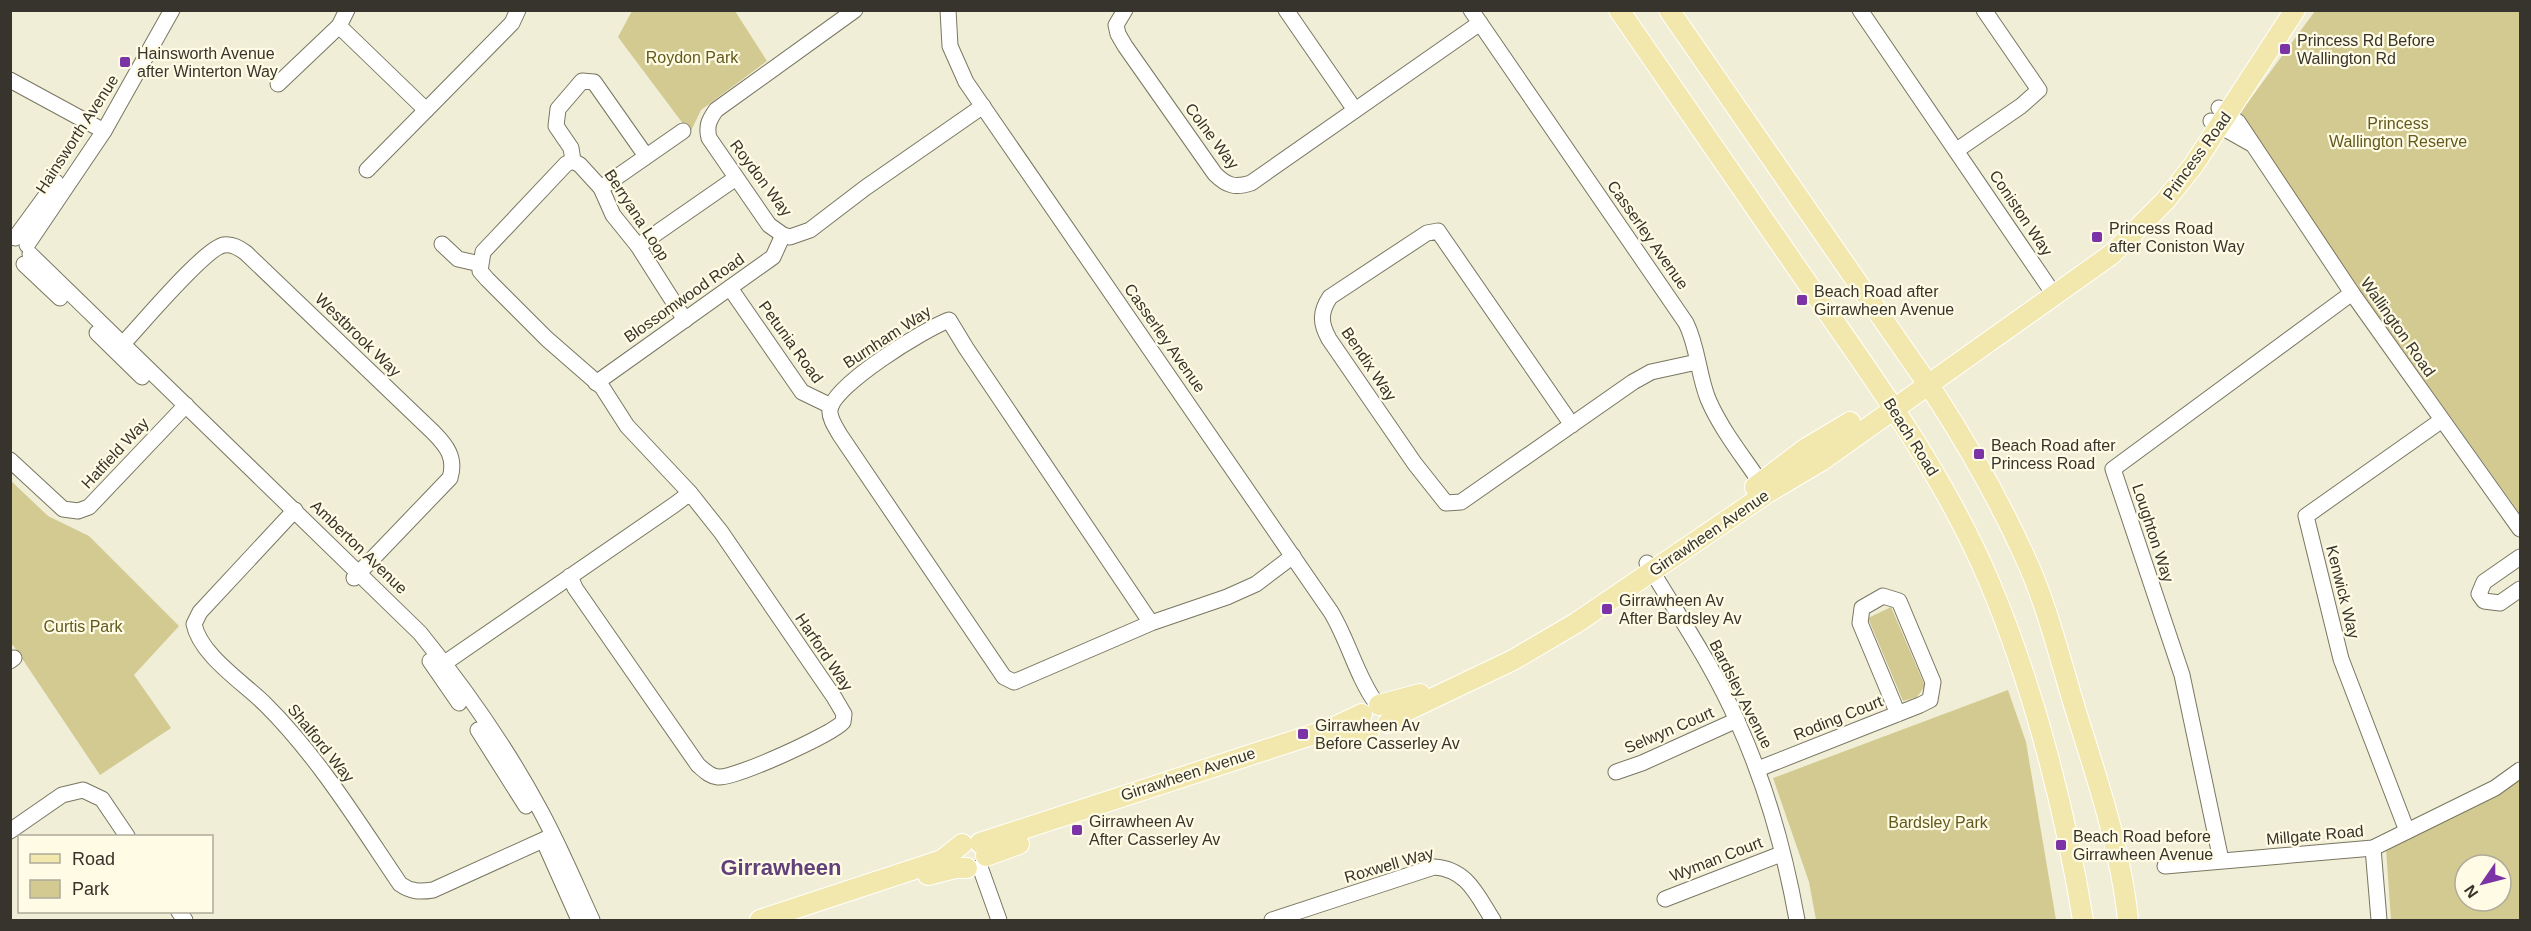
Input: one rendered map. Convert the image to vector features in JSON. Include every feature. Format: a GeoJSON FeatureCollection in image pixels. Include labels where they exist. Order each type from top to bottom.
{"type":"FeatureCollection","features":[{"type":"Feature","properties":{"kind":"main road","name":"Beach Road"},"geometry":{"type":"LineString","coordinates":[[1619,10],[1890,402],[1932,469],[1989,581],[2040,735],[2073,859],[2083,921]]}},
{"type":"Feature","properties":{"kind":"main road"},"geometry":{"type":"LineString","coordinates":[[1669,10],[1924,378],[1964,440],[2001,508],[2025,556],[2041,600],[2114,842],[2128,921]]}},
{"type":"Feature","properties":{"kind":"main road","name":"Princess Road"},"geometry":{"type":"LineString","coordinates":[[1924,378],[2052,291],[2112,254],[2165,201],[2219,117],[2282,10]]}},
{"type":"Feature","properties":{"kind":"main road","name":"Princess Road"},"geometry":{"type":"LineString","coordinates":[[2219,117],[2295,10]]}},
{"type":"Feature","properties":{"kind":"main road","name":"Girrawheen Avenue"},"geometry":{"type":"LineString","coordinates":[[1370,712],[1388,713],[1388,723],[1404,712],[1548,641],[1649,567],[1764,488],[1821,461],[1890,402],[1924,378]]}},
{"type":"Feature","properties":{"kind":"main road","name":"Girrawheen Avenue"},"geometry":{"type":"LineString","coordinates":[[789,921],[943,871],[1416,696],[1535,636],[1649,567]]}},
{"type":"Feature","properties":{"kind":"main road","name":"Girrawheen Avenue"},"geometry":{"type":"LineString","coordinates":[[760,921],[942,860],[975,858]]}},
{"type":"Feature","properties":{"kind":"street","name":"Hainsworth Avenue"},"geometry":{"type":"LineString","coordinates":[[100,128],[162,10]]}},
{"type":"Feature","properties":{"kind":"street","name":"Hainsworth Avenue"},"geometry":{"type":"LineString","coordinates":[[20,251],[100,128],[172,10]]}},
{"type":"Feature","properties":{"kind":"street"},"geometry":{"type":"LineString","coordinates":[[278,84],[339,26],[347,10]]}},
{"type":"Feature","properties":{"kind":"street"},"geometry":{"type":"LineString","coordinates":[[367,170],[512,23],[518,10]]}},
{"type":"Feature","properties":{"kind":"street","name":"Roydon Way"},"geometry":{"type":"LineString","coordinates":[[855,10],[716,110],[707,129],[709,138],[769,225],[783,235],[798,236],[810,230],[865,188],[982,106]]}},
{"type":"Feature","properties":{"kind":"street","name":"Casserley Avenue"},"geometry":{"type":"LineString","coordinates":[[948,10],[950,46],[966,82],[1341,629],[1370,712]]}},
{"type":"Feature","properties":{"kind":"street","name":"Colne Way"},"geometry":{"type":"LineString","coordinates":[[1125,10],[1116,25],[1118,34],[1215,174],[1230,186],[1251,183],[1355,110],[1476,17]]}},
{"type":"Feature","properties":{"kind":"street"},"geometry":{"type":"LineString","coordinates":[[1287,10],[1355,110]]}},
{"type":"Feature","properties":{"kind":"street","name":"Coniston Way"},"geometry":{"type":"LineString","coordinates":[[1860,10],[2052,291]]}},
{"type":"Feature","properties":{"kind":"street"},"geometry":{"type":"LineString","coordinates":[[1957,150],[2021,106],[2040,90],[1984,10]]}},
{"type":"Feature","properties":{"kind":"street","name":"Casserley Avenue"},"geometry":{"type":"LineString","coordinates":[[1476,17],[1677,309],[1692,336],[1713,408],[1764,488]]}},
{"type":"Feature","properties":{"kind":"street"},"geometry":{"type":"LineString","coordinates":[[339,26],[426,110]]}},
{"type":"Feature","properties":{"kind":"street"},"geometry":{"type":"LineString","coordinates":[[10,80],[100,128]]}},
{"type":"Feature","properties":{"kind":"street"},"geometry":{"type":"LineString","coordinates":[[440,666],[690,493],[627,426],[596,383],[480,271],[483,252],[566,164],[573,161],[571,148],[556,126],[558,109],[582,81],[594,82],[646,156]]}},
{"type":"Feature","properties":{"kind":"street","name":"Wallington Road"},"geometry":{"type":"LineString","coordinates":[[2219,117],[2238,122],[2352,294],[2520,530]]}},
{"type":"Feature","properties":{"kind":"street"},"geometry":{"type":"LineString","coordinates":[[600,188],[683,130]]}},
{"type":"Feature","properties":{"kind":"street","name":"Berryana Loop"},"geometry":{"type":"LineString","coordinates":[[573,161],[580,165],[600,188],[613,215],[638,246],[685,320]]}},
{"type":"Feature","properties":{"kind":"street"},"geometry":{"type":"LineString","coordinates":[[638,246],[736,178]]}},
{"type":"Feature","properties":{"kind":"street","name":"Bendix Way"},"geometry":{"type":"LineString","coordinates":[[1572,425],[1438,231],[1427,233],[1330,297],[1325,304],[1322,326],[1329,339],[1415,464],[1446,503],[1461,502],[1651,372],[1698,362]]}},
{"type":"Feature","properties":{"kind":"street","name":"Blossomwood Road"},"geometry":{"type":"LineString","coordinates":[[596,383],[773,258],[783,235]]}},
{"type":"Feature","properties":{"kind":"street"},"geometry":{"type":"LineString","coordinates":[[442,244],[458,259],[480,264]]}},
{"type":"Feature","properties":{"kind":"street","name":"Westbrook Way"},"geometry":{"type":"LineString","coordinates":[[120,348],[205,257],[223,245],[234,246],[246,253],[433,432],[450,454],[453,466],[450,478],[356,576]]}},
{"type":"Feature","properties":{"kind":"street","name":"Amberton Avenue"},"geometry":{"type":"LineString","coordinates":[[20,251],[356,576],[402,628],[440,666],[548,837],[592,921]]}},
{"type":"Feature","properties":{"kind":"street","name":"Petunia Road"},"geometry":{"type":"LineString","coordinates":[[730,288],[802,392],[831,406]]}},
{"type":"Feature","properties":{"kind":"street","name":"Loughton Way"},"geometry":{"type":"LineString","coordinates":[[2221,860],[2182,675],[2113,469],[2352,294]]}},
{"type":"Feature","properties":{"kind":"street","name":"Burnham Way"},"geometry":{"type":"LineString","coordinates":[[831,406],[847,384],[932,326],[949,320],[1151,623]]}},
{"type":"Feature","properties":{"kind":"street"},"geometry":{"type":"LineString","coordinates":[[831,406],[829,413],[840,435],[1004,677],[1014,682],[1151,623],[1227,597],[1256,584],[1293,556]]}},
{"type":"Feature","properties":{"kind":"street","name":"Hatfield Way"},"geometry":{"type":"LineString","coordinates":[[10,460],[63,509],[78,511],[94,502],[182,409]]}},
{"type":"Feature","properties":{"kind":"street","name":"Kenwick Way"},"geometry":{"type":"LineString","coordinates":[[2407,831],[2341,659],[2306,516],[2442,420]]}},
{"type":"Feature","properties":{"kind":"street","name":"Harford Way"},"geometry":{"type":"LineString","coordinates":[[570,576],[595,617],[698,765],[707,773],[718,777],[739,772],[838,727],[843,722],[844,714],[839,706],[721,532],[690,493]]}},
{"type":"Feature","properties":{"kind":"street","name":"Shalford Way"},"geometry":{"type":"LineString","coordinates":[[291,514],[200,612],[194,624],[201,644],[253,692],[306,747],[400,884],[407,889],[424,892],[433,890],[548,837]]}},
{"type":"Feature","properties":{"kind":"street"},"geometry":{"type":"LineString","coordinates":[[2520,557],[2484,582],[2479,594],[2484,601],[2500,603],[2520,589]]}},
{"type":"Feature","properties":{"kind":"street","name":"Bardsley Avenue"},"geometry":{"type":"LineString","coordinates":[[1649,567],[1737,720],[1758,769],[1797,921]]}},
{"type":"Feature","properties":{"kind":"street","name":"Roding Court"},"geometry":{"type":"LineString","coordinates":[[1758,769],[1898,714],[1930,700],[1933,682],[1899,601],[1883,596],[1862,608],[1860,623],[1898,714]]}},
{"type":"Feature","properties":{"kind":"street","name":"Selwyn Court"},"geometry":{"type":"LineString","coordinates":[[1616,772],[1642,763],[1737,720]]}},
{"type":"Feature","properties":{"kind":"street","name":"Millgate Road"},"geometry":{"type":"LineString","coordinates":[[2164,866],[2373,848],[2495,788],[2520,770]]}},
{"type":"Feature","properties":{"kind":"street"},"geometry":{"type":"LineString","coordinates":[[10,831],[62,795],[83,790],[102,799],[126,835]]}},
{"type":"Feature","properties":{"kind":"street","name":"Amberton Avenue"},"geometry":{"type":"LineString","coordinates":[[548,837],[579,921]]}},
{"type":"Feature","properties":{"kind":"street"},"geometry":{"type":"LineString","coordinates":[[2373,848],[2379,921]]}},
{"type":"Feature","properties":{"kind":"street","name":"Wyman Court"},"geometry":{"type":"LineString","coordinates":[[1665,899],[1781,854]]}},
{"type":"Feature","properties":{"kind":"street"},"geometry":{"type":"LineString","coordinates":[[975,858],[989,921]]}},
{"type":"Feature","properties":{"kind":"street"},"geometry":{"type":"LineString","coordinates":[[975,858],[999,921]]}},
{"type":"Feature","properties":{"kind":"street","name":"Roxwell Way"},"geometry":{"type":"LineString","coordinates":[[1272,921],[1434,867],[1450,868],[1461,875],[1493,921]]}},
{"type":"Feature","properties":{"kind":"green space","name":"Roydon Park"},"geometry":{"type":"Polygon","coordinates":[[[632,11],[735,11],[767,61],[701,110],[690,133],[618,37],[632,11]]]}},
{"type":"Feature","properties":{"kind":"green space","name":"Princess Wallington Reserve"},"geometry":{"type":"Polygon","coordinates":[[[2315,11],[2520,11],[2520,514],[2237,117],[2315,11]]]}},
{"type":"Feature","properties":{"kind":"green space","name":"Curtis Park"},"geometry":{"type":"Polygon","coordinates":[[[10,480],[48,516],[89,536],[179,626],[134,675],[171,728],[100,775],[13,645],[11,646],[10,480]]]}},
{"type":"Feature","properties":{"kind":"green space"},"geometry":{"type":"Polygon","coordinates":[[[1891,607],[1925,686],[1917,697],[1903,701],[1868,618],[1891,607]]]}},
{"type":"Feature","properties":{"kind":"green space","name":"Bardsley Park"},"geometry":{"type":"Polygon","coordinates":[[[2008,690],[2026,742],[2056,920],[1816,920],[1809,882],[1773,778],[2008,690]]]}},
{"type":"Feature","properties":{"kind":"green space"},"geometry":{"type":"Polygon","coordinates":[[[2520,779],[2520,920],[2391,920],[2386,849],[2520,779]]]}},
{"type":"Feature","properties":{"kind":"place","name":"Princess Rd Before Wallington Rd"},"geometry":{"type":"Point","coordinates":[2285,49]}},
{"type":"Feature","properties":{"kind":"place","name":"Hainsworth Avenue after Winterton Way"},"geometry":{"type":"Point","coordinates":[125,62]}},
{"type":"Feature","properties":{"kind":"place","name":"Princess Road after Coniston Way"},"geometry":{"type":"Point","coordinates":[2097,237]}},
{"type":"Feature","properties":{"kind":"place","name":"Beach Road after Girrawheen Avenue"},"geometry":{"type":"Point","coordinates":[1802,300]}},
{"type":"Feature","properties":{"kind":"place","name":"Beach Road after Princess Road"},"geometry":{"type":"Point","coordinates":[1979,454]}},
{"type":"Feature","properties":{"kind":"place","name":"Girrawheen Av After Bardsley Av"},"geometry":{"type":"Point","coordinates":[1607,609]}},
{"type":"Feature","properties":{"kind":"place","name":"Girrawheen Av Before Casserley Av"},"geometry":{"type":"Point","coordinates":[1303,734]}},
{"type":"Feature","properties":{"kind":"place","name":"Girrawheen Av After Casserley Av"},"geometry":{"type":"Point","coordinates":[1077,830]}},
{"type":"Feature","properties":{"kind":"place","name":"Beach Road before Girrawheen Avenue"},"geometry":{"type":"Point","coordinates":[2061,845]}},
{"type":"Feature","properties":{"kind":"district","name":"Girrawheen"},"geometry":{"type":"Point","coordinates":[781,867]}}]}
